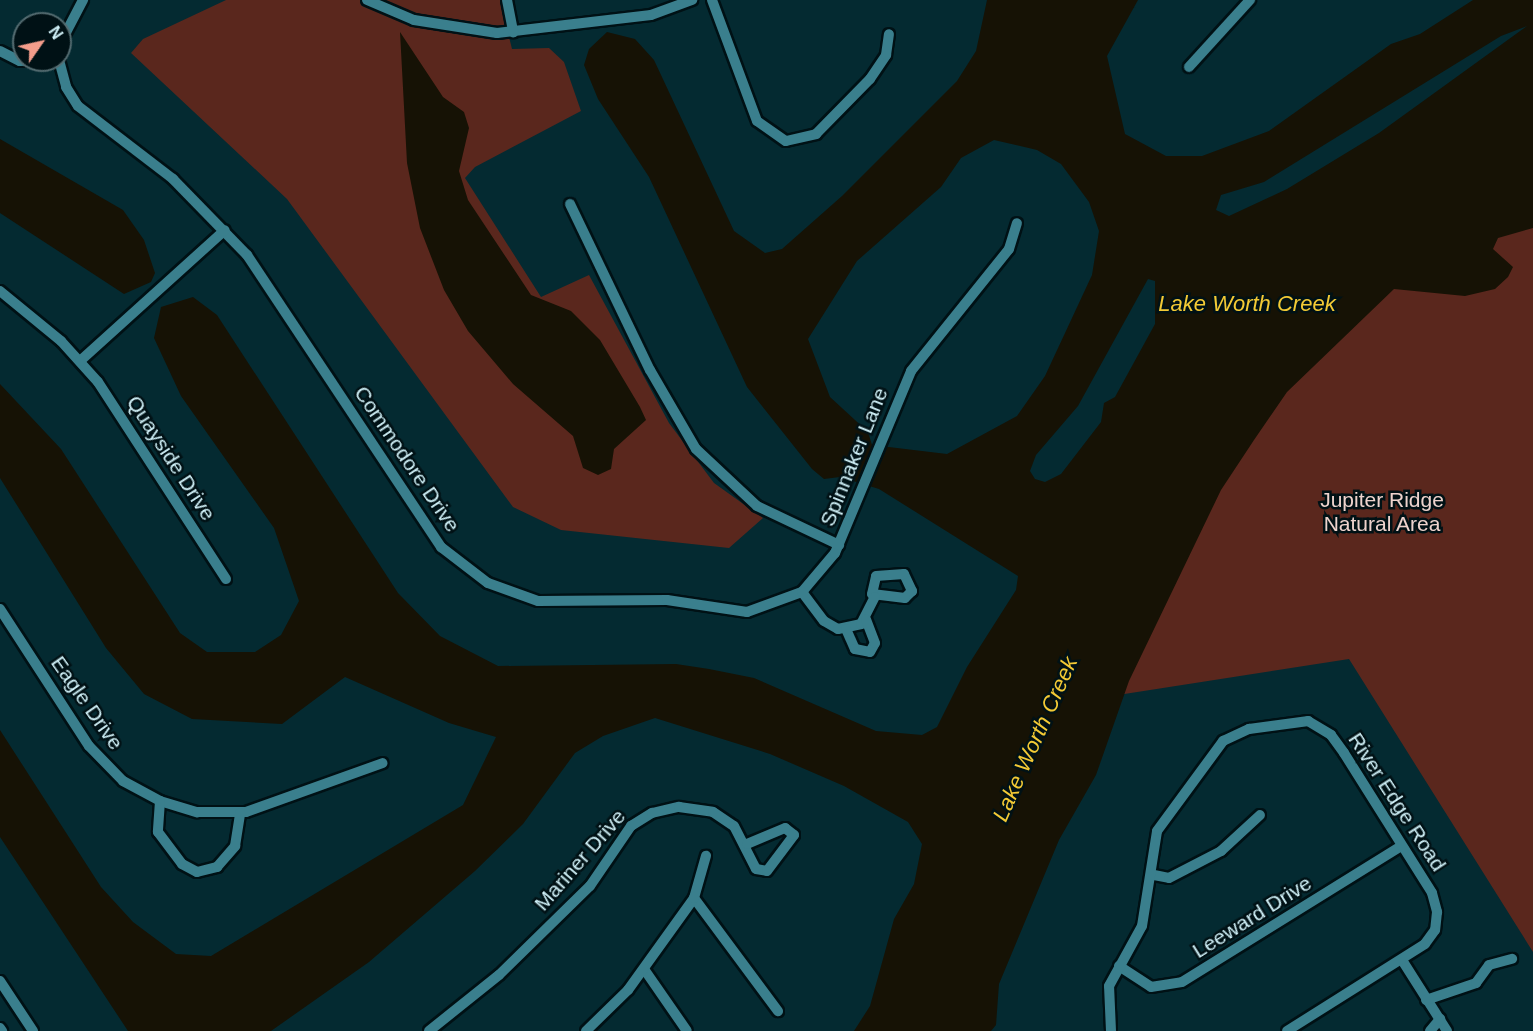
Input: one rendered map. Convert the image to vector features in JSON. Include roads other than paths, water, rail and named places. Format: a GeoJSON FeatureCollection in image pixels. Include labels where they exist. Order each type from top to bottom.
{"type":"FeatureCollection","features":[{"type":"Feature","properties":{"kind":"street"},"geometry":{"type":"LineString","coordinates":[[72,21],[83,0]]}},
{"type":"Feature","properties":{"kind":"street"},"geometry":{"type":"LineString","coordinates":[[367,0],[414,20],[472,31],[513,32],[651,15],[692,0]]}},
{"type":"Feature","properties":{"kind":"street"},"geometry":{"type":"LineString","coordinates":[[507,0],[513,32]]}},
{"type":"Feature","properties":{"kind":"street"},"geometry":{"type":"LineString","coordinates":[[712,0],[757,121],[786,141],[816,134],[870,80],[886,55],[889,34]]}},
{"type":"Feature","properties":{"kind":"street"},"geometry":{"type":"LineString","coordinates":[[1190,67],[1250,0]]}},
{"type":"Feature","properties":{"kind":"street","name":"Commodore Drive"},"geometry":{"type":"LineString","coordinates":[[62,72],[66,87],[78,106],[173,179],[225,230],[286,309],[424,526],[471,573],[525,598],[566,605],[667,600],[747,612],[802,592]]}},
{"type":"Feature","properties":{"kind":"street","name":"Spinnaker Lane"},"geometry":{"type":"LineString","coordinates":[[570,204],[650,370],[696,449],[757,506],[839,545],[883,435],[922,353],[1009,249],[1017,223]]}},
{"type":"Feature","properties":{"kind":"street"},"geometry":{"type":"LineString","coordinates":[[80,361],[225,230]]}},
{"type":"Feature","properties":{"kind":"street","name":"Quayside Drive"},"geometry":{"type":"LineString","coordinates":[[0,291],[80,361],[118,410],[226,579]]}},
{"type":"Feature","properties":{"kind":"street"},"geometry":{"type":"LineString","coordinates":[[839,545],[802,592],[824,621],[846,629],[866,620]]}},
{"type":"Feature","properties":{"kind":"street"},"geometry":{"type":"LineString","coordinates":[[846,629],[855,649],[870,652],[875,644],[866,620],[875,597]]}},
{"type":"Feature","properties":{"kind":"street","name":"Eagle Drive"},"geometry":{"type":"LineString","coordinates":[[0,609],[88,746],[123,781],[160,801],[197,812],[240,813],[277,805],[383,763]]}},
{"type":"Feature","properties":{"kind":"street","name":"River Edge Road"},"geometry":{"type":"LineString","coordinates":[[1111,1031],[1109,986],[1142,926],[1154,875],[1157,831],[1189,781],[1223,741],[1278,723],[1308,721],[1331,735],[1432,893],[1437,912],[1430,937],[1402,960],[1287,1031]]}},
{"type":"Feature","properties":{"kind":"street"},"geometry":{"type":"LineString","coordinates":[[160,801],[158,832],[182,864],[197,872],[217,867],[236,846],[240,813]]}},
{"type":"Feature","properties":{"kind":"street","name":"Mariner Drive"},"geometry":{"type":"LineString","coordinates":[[429,1031],[499,975],[590,886],[630,826],[652,813],[680,807],[713,812],[734,826],[747,844],[756,868],[767,871],[794,835],[785,828],[747,844]]}},
{"type":"Feature","properties":{"kind":"street"},"geometry":{"type":"LineString","coordinates":[[1154,875],[1169,878],[1213,855],[1260,815]]}},
{"type":"Feature","properties":{"kind":"street","name":"Leeward Drive"},"geometry":{"type":"LineString","coordinates":[[1119,966],[1151,987],[1182,982],[1401,846]]}},
{"type":"Feature","properties":{"kind":"street"},"geometry":{"type":"LineString","coordinates":[[586,1031],[644,969],[694,898],[706,856]]}},
{"type":"Feature","properties":{"kind":"street"},"geometry":{"type":"LineString","coordinates":[[694,898],[778,1011]]}},
{"type":"Feature","properties":{"kind":"street"},"geometry":{"type":"LineString","coordinates":[[1426,1000],[1476,984],[1489,965],[1512,959]]}},
{"type":"Feature","properties":{"kind":"street"},"geometry":{"type":"LineString","coordinates":[[1402,960],[1448,1031]]}},
{"type":"Feature","properties":{"kind":"street"},"geometry":{"type":"LineString","coordinates":[[644,969],[687,1031]]}},
{"type":"Feature","properties":{"kind":"street"},"geometry":{"type":"LineString","coordinates":[[0,981],[33,1031]]}},
{"type":"Feature","properties":{"kind":"street"},"geometry":{"type":"LineString","coordinates":[[1430,1031],[1440,1019]]}},
{"type":"Feature","properties":{"kind":"water","name":"Lake Worth Creek"},"geometry":{"type":"Polygon","coordinates":[[[987,0],[1138,0],[1107,56],[1125,134],[1166,156],[1202,156],[1269,131],[1391,44],[1420,34],[1473,0],[1533,0],[1533,228],[1498,238],[1493,249],[1513,267],[1508,277],[1495,289],[1465,296],[1394,289],[1287,392],[1254,440],[1221,490],[1129,681],[1096,775],[1059,840],[999,984],[996,1025],[991,1031],[854,1031],[870,1006],[894,919],[914,884],[922,844],[908,822],[844,786],[770,754],[655,718],[603,736],[575,753],[523,824],[475,871],[369,962],[271,1031],[128,1031],[0,837],[0,730],[101,887],[133,922],[176,954],[211,956],[463,805],[496,737],[449,723],[345,677],[282,724],[192,719],[144,694],[106,648],[0,478],[0,384],[61,449],[180,633],[207,652],[255,652],[281,635],[299,601],[274,528],[181,396],[154,338],[161,307],[193,297],[217,315],[398,593],[440,636],[498,666],[676,664],[754,678],[876,731],[922,735],[937,727],[967,667],[1016,590],[1018,576],[879,489],[840,477],[824,479],[812,469],[747,387],[649,177],[598,99],[584,65],[589,49],[607,32],[635,39],[654,60],[734,231],[765,253],[782,249],[842,196],[957,81],[976,51],[987,0]],[[1527,26],[1501,36],[1264,182],[1221,195],[1216,210],[1229,216],[1287,189],[1379,133],[1527,26]],[[994,140],[961,158],[941,187],[857,261],[808,339],[830,397],[868,432],[872,445],[947,454],[1017,416],[1045,376],[1092,275],[1099,231],[1089,202],[1061,164],[1037,150],[994,140]],[[1148,279],[1078,406],[1036,455],[1030,471],[1035,479],[1045,482],[1061,474],[1101,422],[1104,403],[1115,397],[1155,324],[1155,281],[1148,279]]]}},
{"type":"Feature","properties":{"kind":"water"},"geometry":{"type":"Polygon","coordinates":[[[400,32],[443,97],[464,112],[469,128],[459,171],[468,200],[531,295],[571,311],[600,340],[640,407],[646,420],[614,449],[611,469],[598,475],[583,468],[573,436],[513,384],[468,331],[444,290],[420,228],[407,163],[400,32]]]}},
{"type":"Feature","properties":{"kind":"water"},"geometry":{"type":"Polygon","coordinates":[[[0,139],[123,210],[144,240],[155,273],[151,282],[124,294],[0,213],[0,139]]]}},
{"type":"Feature","properties":{"kind":"park label","name":"Jupiter Ridge Natural Area"},"geometry":{"type":"Point","coordinates":[1382,512]}}]}
